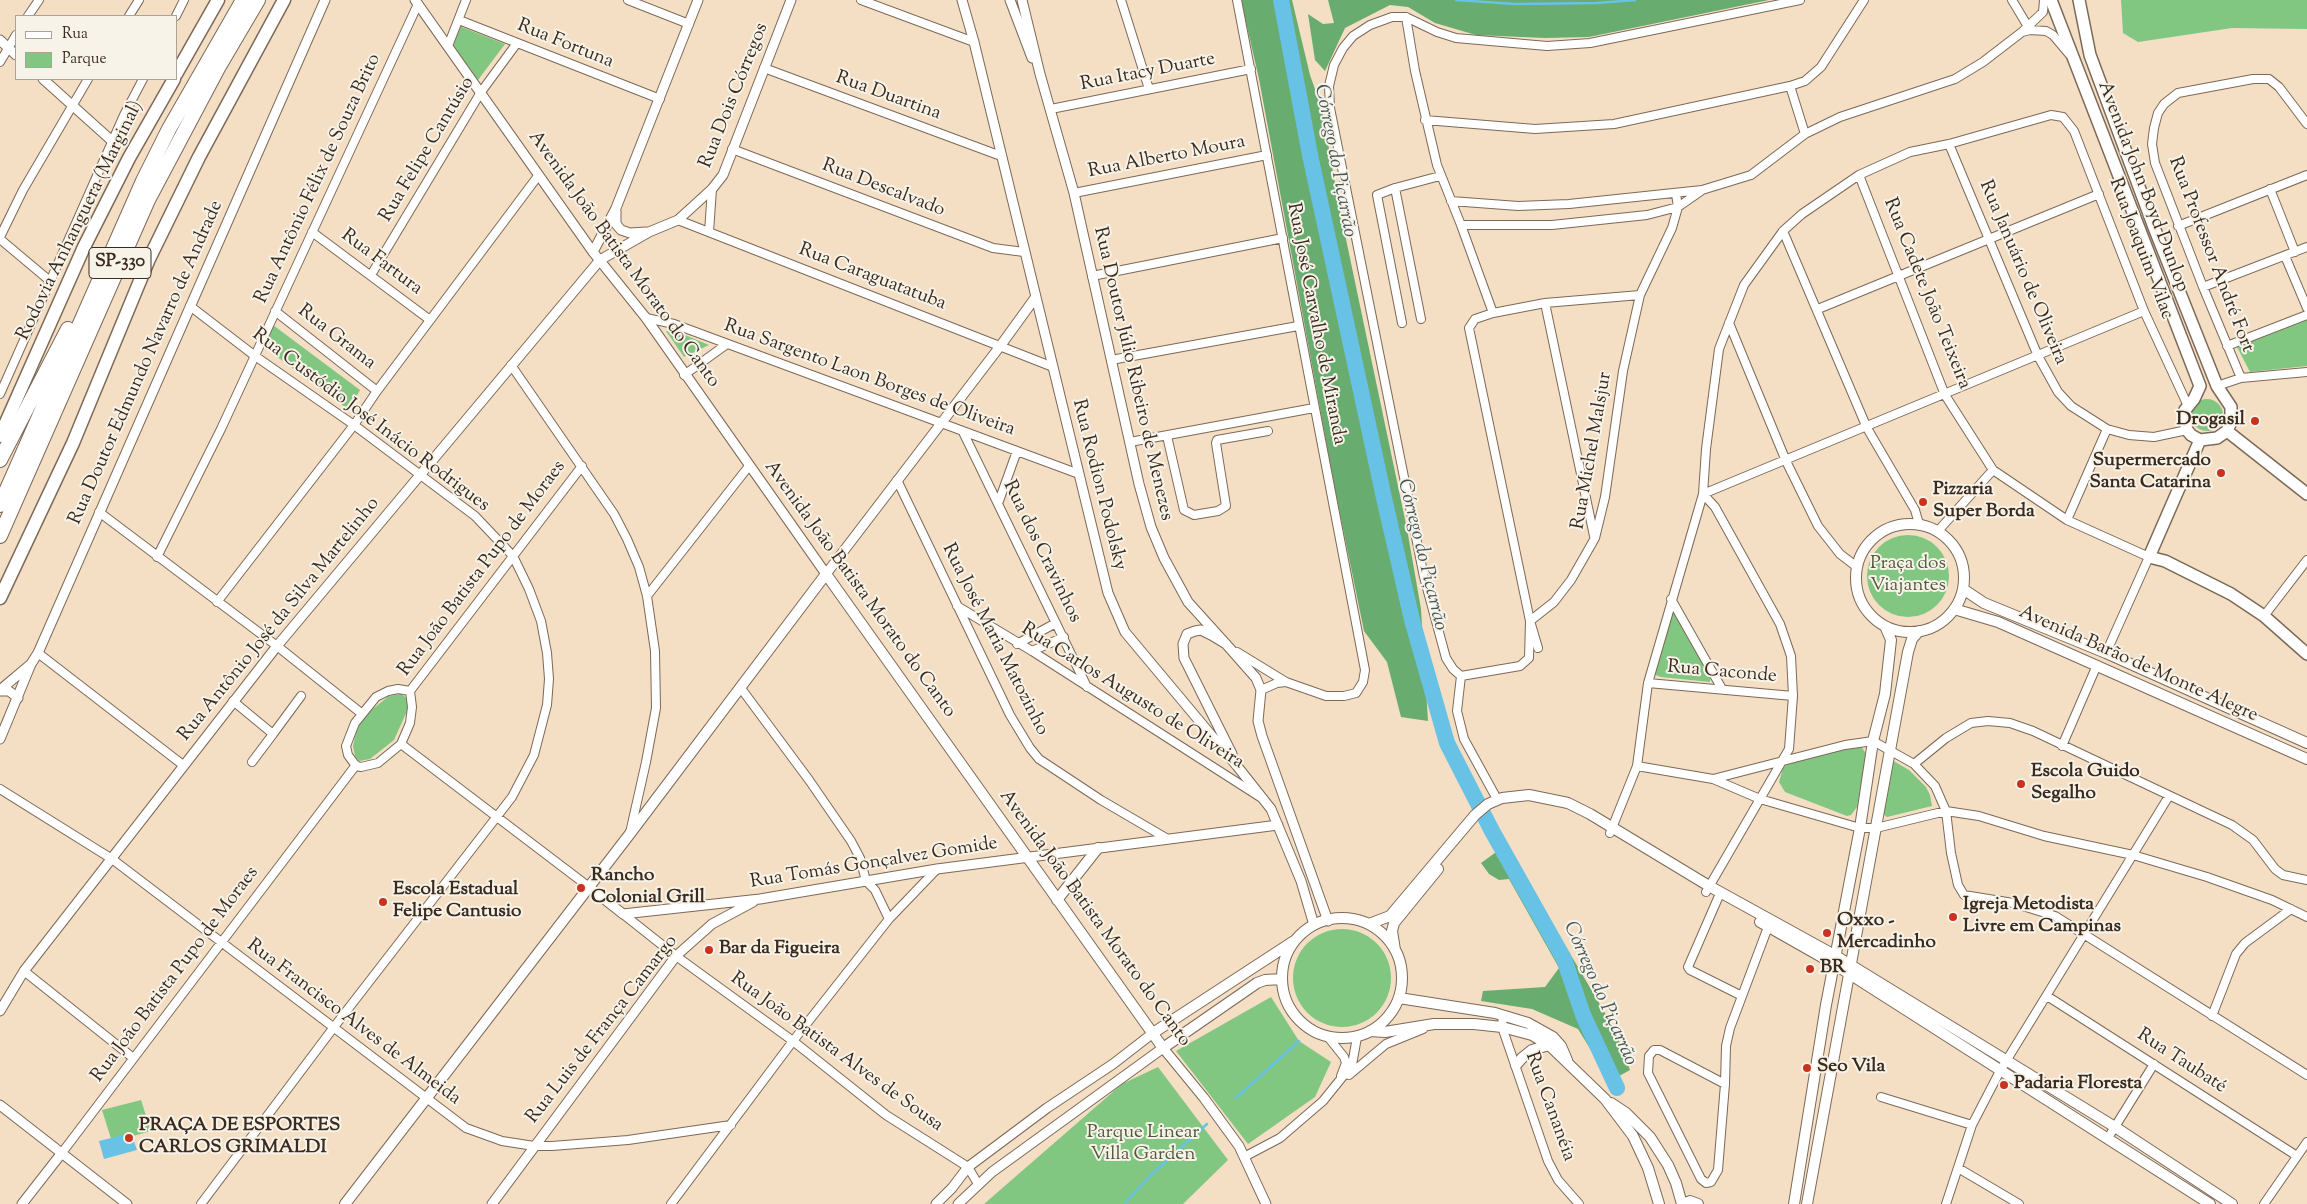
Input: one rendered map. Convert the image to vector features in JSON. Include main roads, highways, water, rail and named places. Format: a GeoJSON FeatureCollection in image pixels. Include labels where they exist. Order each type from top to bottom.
{"type":"FeatureCollection","features":[{"type":"Feature","properties":{"kind":"highway"},"geometry":{"type":"LineString","coordinates":[[178,70],[218,0]]}},
{"type":"Feature","properties":{"kind":"highway","name":"SP-330"},"geometry":{"type":"LineString","coordinates":[[0,505],[143,181],[168,129],[243,0]]}},
{"type":"Feature","properties":{"kind":"highway","name":"SP-330"},"geometry":{"type":"LineString","coordinates":[[0,536],[148,200],[218,68],[258,0]]}},
{"type":"Feature","properties":{"kind":"highway"},"geometry":{"type":"LineString","coordinates":[[0,598],[73,443],[153,250],[198,157],[284,0]]}},
{"type":"Feature","properties":{"kind":"highway","name":"Rodovia Anhanguera (Marginal)"},"geometry":{"type":"LineString","coordinates":[[0,436],[84,247],[129,158],[173,80]]}},
{"type":"Feature","properties":{"kind":"highway"},"geometry":{"type":"LineString","coordinates":[[0,460],[143,181]]}},
{"type":"Feature","properties":{"kind":"main road","name":"Avenida John Boyd Dunlop"},"geometry":{"type":"LineString","coordinates":[[2052,0],[2200,386],[2184,416],[2187,430],[2191,435],[2200,440]]}},
{"type":"Feature","properties":{"kind":"main road","name":"Avenida John Boyd Dunlop"},"geometry":{"type":"LineString","coordinates":[[2079,0],[2090,55],[2155,230],[2216,386],[2231,407],[2232,422],[2227,431]]}},
{"type":"Feature","properties":{"kind":"main road"},"geometry":{"type":"LineString","coordinates":[[2200,440],[2218,438],[2227,431],[2307,494]]}},
{"type":"Feature","properties":{"kind":"main road","name":"Rua Cadete João Teixeira"},"geometry":{"type":"LineString","coordinates":[[2200,440],[2149,557],[2166,561],[2208,582],[2264,616],[2307,654]]}},
{"type":"Feature","properties":{"kind":"main road"},"geometry":{"type":"LineString","coordinates":[[1919,524],[1937,532],[1948,540],[1959,556],[1964,575],[1963,589],[1954,609],[1938,624],[1919,631],[1907,632],[1885,626],[1875,619],[1861,601],[1856,579],[1857,567],[1864,551],[1875,537],[1895,526],[1919,524]]}},
{"type":"Feature","properties":{"kind":"main road","name":"Avenida João Batista Morato do Canto"},"geometry":{"type":"LineString","coordinates":[[345,1204],[629,835],[826,574],[1163,1048],[1257,983],[1265,980],[1282,979]]}},
{"type":"Feature","properties":{"kind":"main road","name":"Avenida Barão de Monte Alegre"},"geometry":{"type":"LineString","coordinates":[[1963,589],[1992,606],[2106,653],[2307,743]]}},
{"type":"Feature","properties":{"kind":"main road","name":"Avenida Barão de Monte Alegre"},"geometry":{"type":"LineString","coordinates":[[1954,609],[1998,622],[2307,759]]}},
{"type":"Feature","properties":{"kind":"main road"},"geometry":{"type":"LineString","coordinates":[[1794,1204],[1813,1082],[1860,828],[1873,741],[1884,694],[1891,640],[1885,626]]}},
{"type":"Feature","properties":{"kind":"main road"},"geometry":{"type":"LineString","coordinates":[[1807,1204],[1908,652],[1912,639],[1919,631]]}},
{"type":"Feature","properties":{"kind":"main road"},"geometry":{"type":"LineString","coordinates":[[1369,924],[1390,916],[1477,817],[1492,804],[1529,795],[1568,803],[1708,889],[1835,960],[2000,1071],[2210,1204]]}},
{"type":"Feature","properties":{"kind":"main road"},"geometry":{"type":"LineString","coordinates":[[1295,941],[1285,959],[1282,979],[1285,999],[1295,1016],[1310,1029],[1328,1037],[1347,1039],[1370,1031],[1386,1020],[1399,998],[1402,982],[1401,966],[1395,950],[1392,931],[1394,923],[1477,817]]}},
{"type":"Feature","properties":{"kind":"main road"},"geometry":{"type":"LineString","coordinates":[[1057,900],[1098,848]]}},
{"type":"Feature","properties":{"kind":"main road"},"geometry":{"type":"LineString","coordinates":[[1708,889],[1718,898],[1768,927],[1835,960]]}},
{"type":"Feature","properties":{"kind":"main road"},"geometry":{"type":"LineString","coordinates":[[1153,1033],[1295,941],[1314,925],[1339,918],[1355,919],[1369,924],[1384,935],[1395,950]]}},
{"type":"Feature","properties":{"kind":"main road"},"geometry":{"type":"LineString","coordinates":[[1849,969],[2007,1061],[2115,1127],[2232,1204]]}},
{"type":"Feature","properties":{"kind":"main road"},"geometry":{"type":"LineString","coordinates":[[1399,998],[1465,1007],[1503,1015],[1528,1023],[1553,1037],[1561,1046],[1568,1063]]}},
{"type":"Feature","properties":{"kind":"main road"},"geometry":{"type":"LineString","coordinates":[[1370,1031],[1385,1032],[1434,1024],[1474,1024],[1502,1027],[1532,1035],[1549,1045],[1605,1099],[1633,1136],[1655,1187],[1659,1204]]}},
{"type":"Feature","properties":{"kind":"main road"},"geometry":{"type":"LineString","coordinates":[[1516,1066],[1532,1050],[1549,1045]]}},
{"type":"Feature","properties":{"kind":"main road"},"geometry":{"type":"LineString","coordinates":[[1813,1082],[1828,1085]]}},
{"type":"Feature","properties":{"kind":"main road"},"geometry":{"type":"LineString","coordinates":[[1605,1099],[1626,1113],[1650,1138],[1668,1165],[1682,1204],[1690,1201],[1698,1204]]}},
{"type":"Feature","properties":{"kind":"water"},"geometry":{"type":"Polygon","coordinates":[[[131,1133],[137,1150],[104,1159],[99,1141],[131,1133]]]}},
{"type":"Feature","properties":{"kind":"waterway","name":"Córrego do Piçarrão"},"geometry":{"type":"LineString","coordinates":[[1281,0],[1310,155],[1384,498],[1412,620],[1447,743],[1492,831],[1564,959],[1583,1015],[1617,1088]]}},
{"type":"Feature","properties":{"kind":"waterway"},"geometry":{"type":"LineString","coordinates":[[1456,0],[1515,4],[1597,3],[1635,0]]}},
{"type":"Feature","properties":{"kind":"waterway"},"geometry":{"type":"LineString","coordinates":[[1236,1098],[1299,1041]]}},
{"type":"Feature","properties":{"kind":"waterway"},"geometry":{"type":"LineString","coordinates":[[1124,1204],[1151,1175],[1207,1124]]}},
{"type":"Feature","properties":{"kind":"place","name":"Drogasil"},"geometry":{"type":"Point","coordinates":[2255,421]}},
{"type":"Feature","properties":{"kind":"place","name":"Supermercado Santa Catarina"},"geometry":{"type":"Point","coordinates":[2221,473]}},
{"type":"Feature","properties":{"kind":"place","name":"Pizzaria Super Borda"},"geometry":{"type":"Point","coordinates":[1923,502]}},
{"type":"Feature","properties":{"kind":"place","name":"Escola Guido Segalho"},"geometry":{"type":"Point","coordinates":[2021,784]}},
{"type":"Feature","properties":{"kind":"place","name":"Rancho Colonial Grill"},"geometry":{"type":"Point","coordinates":[581,888]}},
{"type":"Feature","properties":{"kind":"place","name":"Escola Estadual Felipe Cantusio"},"geometry":{"type":"Point","coordinates":[383,902]}},
{"type":"Feature","properties":{"kind":"place","name":"Igreja Metodista Livre em Campinas"},"geometry":{"type":"Point","coordinates":[1953,917]}},
{"type":"Feature","properties":{"kind":"place","name":"Oxxo - Mercadinho"},"geometry":{"type":"Point","coordinates":[1827,933]}},
{"type":"Feature","properties":{"kind":"place","name":"Bar da Figueira"},"geometry":{"type":"Point","coordinates":[709,950]}},
{"type":"Feature","properties":{"kind":"place","name":"BR"},"geometry":{"type":"Point","coordinates":[1810,969]}},
{"type":"Feature","properties":{"kind":"place","name":"Seo Vila"},"geometry":{"type":"Point","coordinates":[1807,1068]}},
{"type":"Feature","properties":{"kind":"place","name":"Padaria Floresta"},"geometry":{"type":"Point","coordinates":[2004,1085]}},
{"type":"Feature","properties":{"kind":"place","name":"PRAÇA DE ESPORTES CARLOS GRIMALDI"},"geometry":{"type":"Point","coordinates":[129,1138]}},
{"type":"Feature","properties":{"kind":"park label","name":"Praça dos Viajantes"},"geometry":{"type":"Point","coordinates":[1908,576]}},
{"type":"Feature","properties":{"kind":"park label","name":"Parque Linear Villa Garden"},"geometry":{"type":"Point","coordinates":[1143,1145]}}]}
